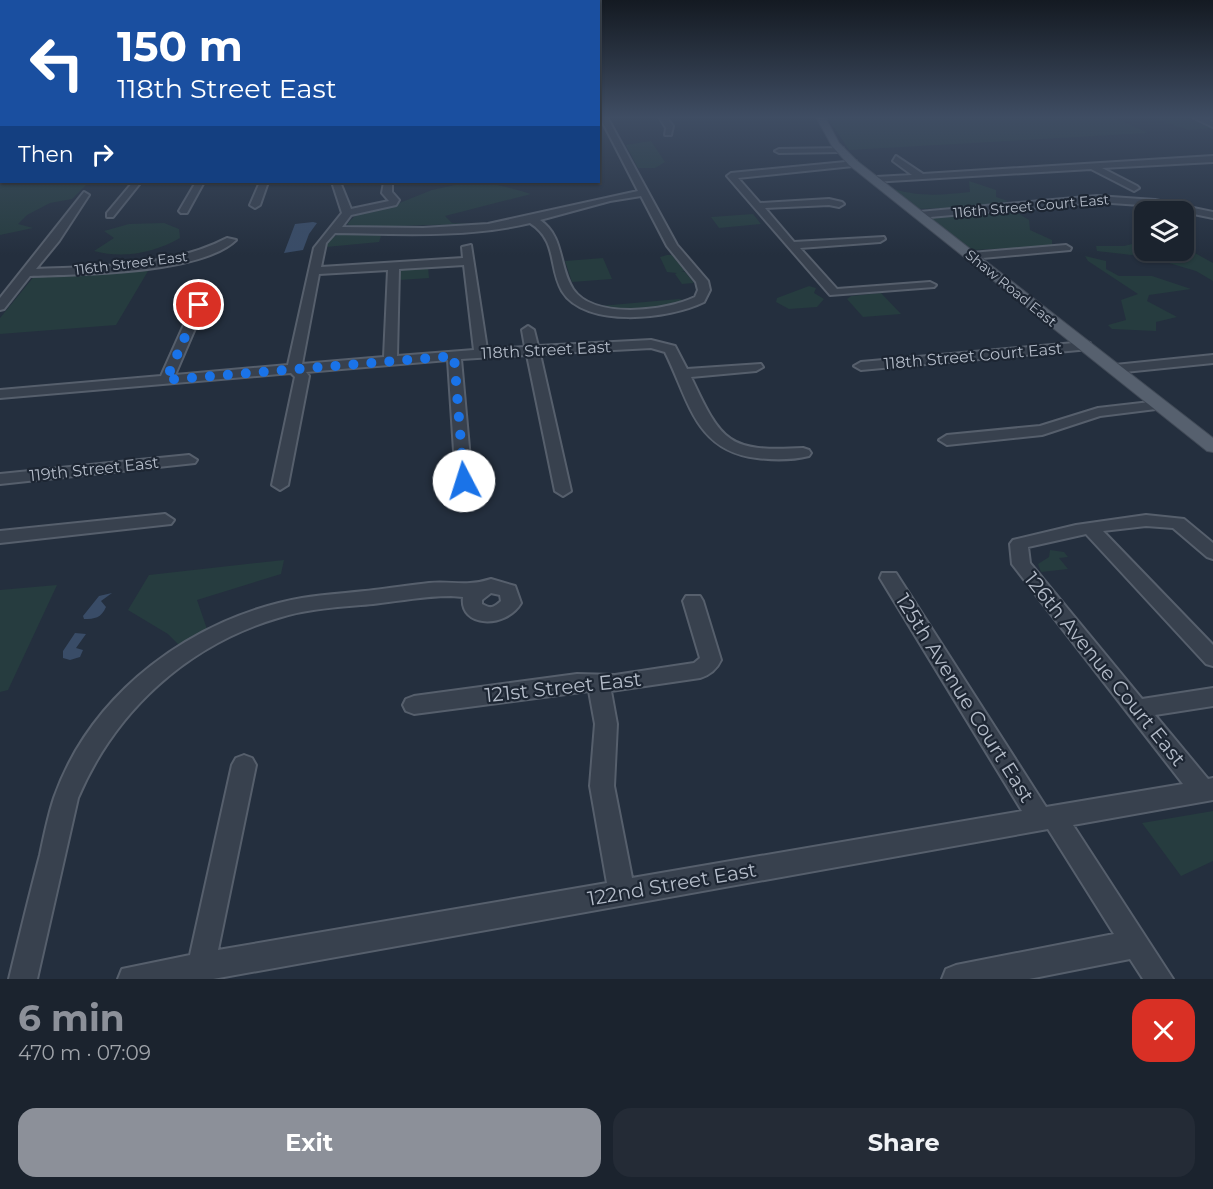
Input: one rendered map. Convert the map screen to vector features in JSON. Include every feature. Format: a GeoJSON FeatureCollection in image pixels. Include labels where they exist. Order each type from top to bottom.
{"type":"FeatureCollection","features":[{"type":"Feature","properties":{"kind":"main road","name":"Shaw Road East"},"geometry":{"type":"LineString","coordinates":[[854,163],[1213,447]]}},
{"type":"Feature","properties":{"kind":"street"},"geometry":{"type":"LineString","coordinates":[[531,219],[546,229],[570,294],[590,309],[615,313],[658,311],[686,306],[700,300],[704,290],[702,281],[672,246],[628,163]]}},
{"type":"Feature","properties":{"kind":"street"},"geometry":{"type":"LineString","coordinates":[[854,163],[733,175],[732,178],[834,293],[930,285]]}},
{"type":"Feature","properties":{"kind":"street"},"geometry":{"type":"LineString","coordinates":[[901,163],[922,178]]}},
{"type":"Feature","properties":{"kind":"street"},"geometry":{"type":"LineString","coordinates":[[876,180],[1149,163]]}},
{"type":"Feature","properties":{"kind":"street"},"geometry":{"type":"LineString","coordinates":[[1092,166],[1134,188]]}},
{"type":"Feature","properties":{"kind":"street"},"geometry":{"type":"LineString","coordinates":[[110,215],[136,183]]}},
{"type":"Feature","properties":{"kind":"street"},"geometry":{"type":"LineString","coordinates":[[184,211],[199,183]]}},
{"type":"Feature","properties":{"kind":"street"},"geometry":{"type":"LineString","coordinates":[[255,205],[264,183]]}},
{"type":"Feature","properties":{"kind":"street"},"geometry":{"type":"LineString","coordinates":[[336,183],[347,213]]}},
{"type":"Feature","properties":{"kind":"street"},"geometry":{"type":"LineString","coordinates":[[280,485],[302,376],[294,369],[322,241],[335,230],[347,213],[394,202],[387,193],[388,183]]}},
{"type":"Feature","properties":{"kind":"street"},"geometry":{"type":"LineString","coordinates":[[335,230],[480,227],[531,219],[618,196],[644,193]]}},
{"type":"Feature","properties":{"kind":"street"},"geometry":{"type":"LineString","coordinates":[[0,306],[55,239],[84,195]]}},
{"type":"Feature","properties":{"kind":"street","name":"116th Street Court East"},"geometry":{"type":"LineString","coordinates":[[919,215],[1024,207],[1060,201],[1111,199],[1164,204],[1213,215]]}},
{"type":"Feature","properties":{"kind":"street"},"geometry":{"type":"LineString","coordinates":[[758,206],[829,202],[840,204]]}},
{"type":"Feature","properties":{"kind":"street"},"geometry":{"type":"LineString","coordinates":[[792,245],[880,239]]}},
{"type":"Feature","properties":{"kind":"street","name":"116th Street East"},"geometry":{"type":"LineString","coordinates":[[28,273],[176,260],[215,250],[231,240]]}},
{"type":"Feature","properties":{"kind":"street"},"geometry":{"type":"LineString","coordinates":[[467,247],[481,353]]}},
{"type":"Feature","properties":{"kind":"street"},"geometry":{"type":"LineString","coordinates":[[971,256],[1066,248]]}},
{"type":"Feature","properties":{"kind":"street"},"geometry":{"type":"LineString","coordinates":[[315,271],[469,261]]}},
{"type":"Feature","properties":{"kind":"street"},"geometry":{"type":"LineString","coordinates":[[390,361],[394,266]]}},
{"type":"Feature","properties":{"kind":"street"},"geometry":{"type":"LineString","coordinates":[[166,380],[206,289]]}},
{"type":"Feature","properties":{"kind":"street"},"geometry":{"type":"LineString","coordinates":[[528,330],[563,491]]}},
{"type":"Feature","properties":{"kind":"street","name":"118th Street East"},"geometry":{"type":"LineString","coordinates":[[0,394],[481,353],[662,346],[670,349],[684,373]]}},
{"type":"Feature","properties":{"kind":"street","name":"118th Street Court East"},"geometry":{"type":"LineString","coordinates":[[861,366],[1085,346]]}},
{"type":"Feature","properties":{"kind":"street"},"geometry":{"type":"LineString","coordinates":[[454,356],[464,481]]}},
{"type":"Feature","properties":{"kind":"street"},"geometry":{"type":"LineString","coordinates":[[1115,369],[1213,359]]}},
{"type":"Feature","properties":{"kind":"street"},"geometry":{"type":"LineString","coordinates":[[756,367],[684,373],[711,432],[722,444],[755,455],[803,453]]}},
{"type":"Feature","properties":{"kind":"street"},"geometry":{"type":"LineString","coordinates":[[947,440],[1042,430],[1098,412],[1159,405]]}},
{"type":"Feature","properties":{"kind":"street","name":"119th Street East"},"geometry":{"type":"LineString","coordinates":[[0,478],[189,460]]}},
{"type":"Feature","properties":{"kind":"street"},"geometry":{"type":"LineString","coordinates":[[0,537],[165,520]]}},
{"type":"Feature","properties":{"kind":"street"},"geometry":{"type":"LineString","coordinates":[[1090,528],[1169,520],[1184,526],[1213,553]]}},
{"type":"Feature","properties":{"kind":"street"},"geometry":{"type":"LineString","coordinates":[[1090,528],[1213,658]]}},
{"type":"Feature","properties":{"kind":"street","name":"126th Avenue Court East"},"geometry":{"type":"LineString","coordinates":[[1090,528],[1062,531],[1019,544],[1021,564],[1137,709],[1208,790]]}},
{"type":"Feature","properties":{"kind":"street","name":"125th Avenue Court East"},"geometry":{"type":"LineString","coordinates":[[889,578],[1047,818],[1159,979]]}},
{"type":"Feature","properties":{"kind":"street"},"geometry":{"type":"LineString","coordinates":[[23,979],[66,798],[74,777],[90,748],[115,713],[159,672],[209,639],[273,612],[304,604],[437,590],[461,590],[475,593]]}},
{"type":"Feature","properties":{"kind":"street","name":"121st Street East"},"geometry":{"type":"LineString","coordinates":[[414,705],[577,682],[615,683],[700,670],[711,660],[710,650],[693,602]]}},
{"type":"Feature","properties":{"kind":"street"},"geometry":{"type":"LineString","coordinates":[[598,682],[606,724],[602,786],[622,893]]}},
{"type":"Feature","properties":{"kind":"street"},"geometry":{"type":"LineString","coordinates":[[1137,709],[1213,697]]}},
{"type":"Feature","properties":{"kind":"street"},"geometry":{"type":"LineString","coordinates":[[200,973],[244,765]]}},
{"type":"Feature","properties":{"kind":"street","name":"122nd Street East"},"geometry":{"type":"LineString","coordinates":[[132,979],[200,973],[622,893],[1208,790]]}},
{"type":"Feature","properties":{"kind":"street"},"geometry":{"type":"LineString","coordinates":[[956,979],[1136,944]]}},
{"type":"Feature","properties":{"kind":"green space"},"geometry":{"type":"Polygon","coordinates":[[[635,163],[664,163],[655,168],[638,168],[635,163]]]}},
{"type":"Feature","properties":{"kind":"green space"},"geometry":{"type":"Polygon","coordinates":[[[969,181],[996,190],[996,197],[1008,201],[992,206],[919,209],[894,189],[932,195],[970,192],[969,181]]]}},
{"type":"Feature","properties":{"kind":"green space"},"geometry":{"type":"Polygon","coordinates":[[[0,183],[88,183],[72,199],[50,203],[27,215],[18,224],[33,228],[0,235],[0,183]]]}},
{"type":"Feature","properties":{"kind":"green space"},"geometry":{"type":"Polygon","coordinates":[[[464,183],[485,183],[531,194],[445,216],[452,223],[472,224],[353,227],[347,224],[356,215],[392,206],[432,190],[464,183]]]}},
{"type":"Feature","properties":{"kind":"green space"},"geometry":{"type":"Polygon","coordinates":[[[1013,210],[1029,220],[1030,230],[1052,240],[1052,246],[972,250],[929,217],[1013,210]]]}},
{"type":"Feature","properties":{"kind":"green space"},"geometry":{"type":"Polygon","coordinates":[[[753,214],[761,224],[719,228],[711,217],[753,214]]]}},
{"type":"Feature","properties":{"kind":"green space"},"geometry":{"type":"Polygon","coordinates":[[[164,223],[179,229],[180,238],[149,251],[138,253],[116,254],[94,251],[114,238],[104,231],[129,224],[164,223]]]}},
{"type":"Feature","properties":{"kind":"green space"},"geometry":{"type":"Polygon","coordinates":[[[342,233],[382,233],[379,242],[326,247],[330,240],[342,233]]]}},
{"type":"Feature","properties":{"kind":"green space"},"geometry":{"type":"Polygon","coordinates":[[[1134,244],[1134,255],[1097,251],[1096,246],[1124,246],[1134,244]]]}},
{"type":"Feature","properties":{"kind":"green space"},"geometry":{"type":"Polygon","coordinates":[[[1194,253],[1213,263],[1213,281],[1196,271],[1162,261],[1194,261],[1194,253]]]}},
{"type":"Feature","properties":{"kind":"green space"},"geometry":{"type":"Polygon","coordinates":[[[672,255],[685,271],[681,272],[685,272],[694,283],[682,284],[675,274],[677,273],[667,272],[660,257],[672,255]]]}},
{"type":"Feature","properties":{"kind":"green space"},"geometry":{"type":"Polygon","coordinates":[[[1085,256],[1106,261],[1106,269],[1119,276],[1152,276],[1191,289],[1149,295],[1147,301],[1177,317],[1156,322],[1156,331],[1112,329],[1108,325],[1126,320],[1121,300],[1138,294],[1088,261],[1085,256]]]}},
{"type":"Feature","properties":{"kind":"green space"},"geometry":{"type":"Polygon","coordinates":[[[603,258],[612,279],[572,282],[565,261],[603,258]]]}},
{"type":"Feature","properties":{"kind":"green space"},"geometry":{"type":"Polygon","coordinates":[[[151,266],[116,325],[0,334],[0,318],[36,274],[151,266]]]}},
{"type":"Feature","properties":{"kind":"green space"},"geometry":{"type":"Polygon","coordinates":[[[428,266],[429,278],[399,280],[399,270],[428,266]]]}},
{"type":"Feature","properties":{"kind":"green space"},"geometry":{"type":"Polygon","coordinates":[[[809,286],[816,288],[814,293],[824,299],[817,307],[789,309],[776,302],[777,298],[809,286]]]}},
{"type":"Feature","properties":{"kind":"green space"},"geometry":{"type":"Polygon","coordinates":[[[881,293],[901,314],[863,317],[847,299],[851,296],[881,293]]]}},
{"type":"Feature","properties":{"kind":"green space"},"geometry":{"type":"Polygon","coordinates":[[[683,300],[642,309],[600,306],[683,300]]]}},
{"type":"Feature","properties":{"kind":"green space"},"geometry":{"type":"Polygon","coordinates":[[[1050,550],[1064,552],[1068,557],[1059,558],[1068,569],[1041,572],[1038,564],[1049,557],[1050,550]]]}},
{"type":"Feature","properties":{"kind":"green space"},"geometry":{"type":"Polygon","coordinates":[[[284,560],[281,574],[197,600],[207,629],[179,645],[168,634],[128,610],[149,575],[284,560]]]}},
{"type":"Feature","properties":{"kind":"green space"},"geometry":{"type":"Polygon","coordinates":[[[57,585],[8,690],[0,692],[0,590],[57,585]]]}},
{"type":"Feature","properties":{"kind":"green space"},"geometry":{"type":"Polygon","coordinates":[[[1213,811],[1213,861],[1181,876],[1142,823],[1213,811]]]}},
{"type":"Feature","properties":{"kind":"water"},"geometry":{"type":"Polygon","coordinates":[[[317,223],[309,234],[303,250],[284,253],[295,224],[317,223]]]}},
{"type":"Feature","properties":{"kind":"water"},"geometry":{"type":"Polygon","coordinates":[[[112,593],[101,601],[106,607],[100,616],[84,619],[83,616],[99,596],[112,593]]]}},
{"type":"Feature","properties":{"kind":"water"},"geometry":{"type":"Polygon","coordinates":[[[75,633],[86,634],[76,648],[83,650],[80,657],[70,660],[63,658],[63,651],[75,633]]]}},
{"type":"Feature","properties":{"kind":"route"},"geometry":{"type":"LineString","coordinates":[[199,305],[166,380],[454,356],[464,481]]}}]}
